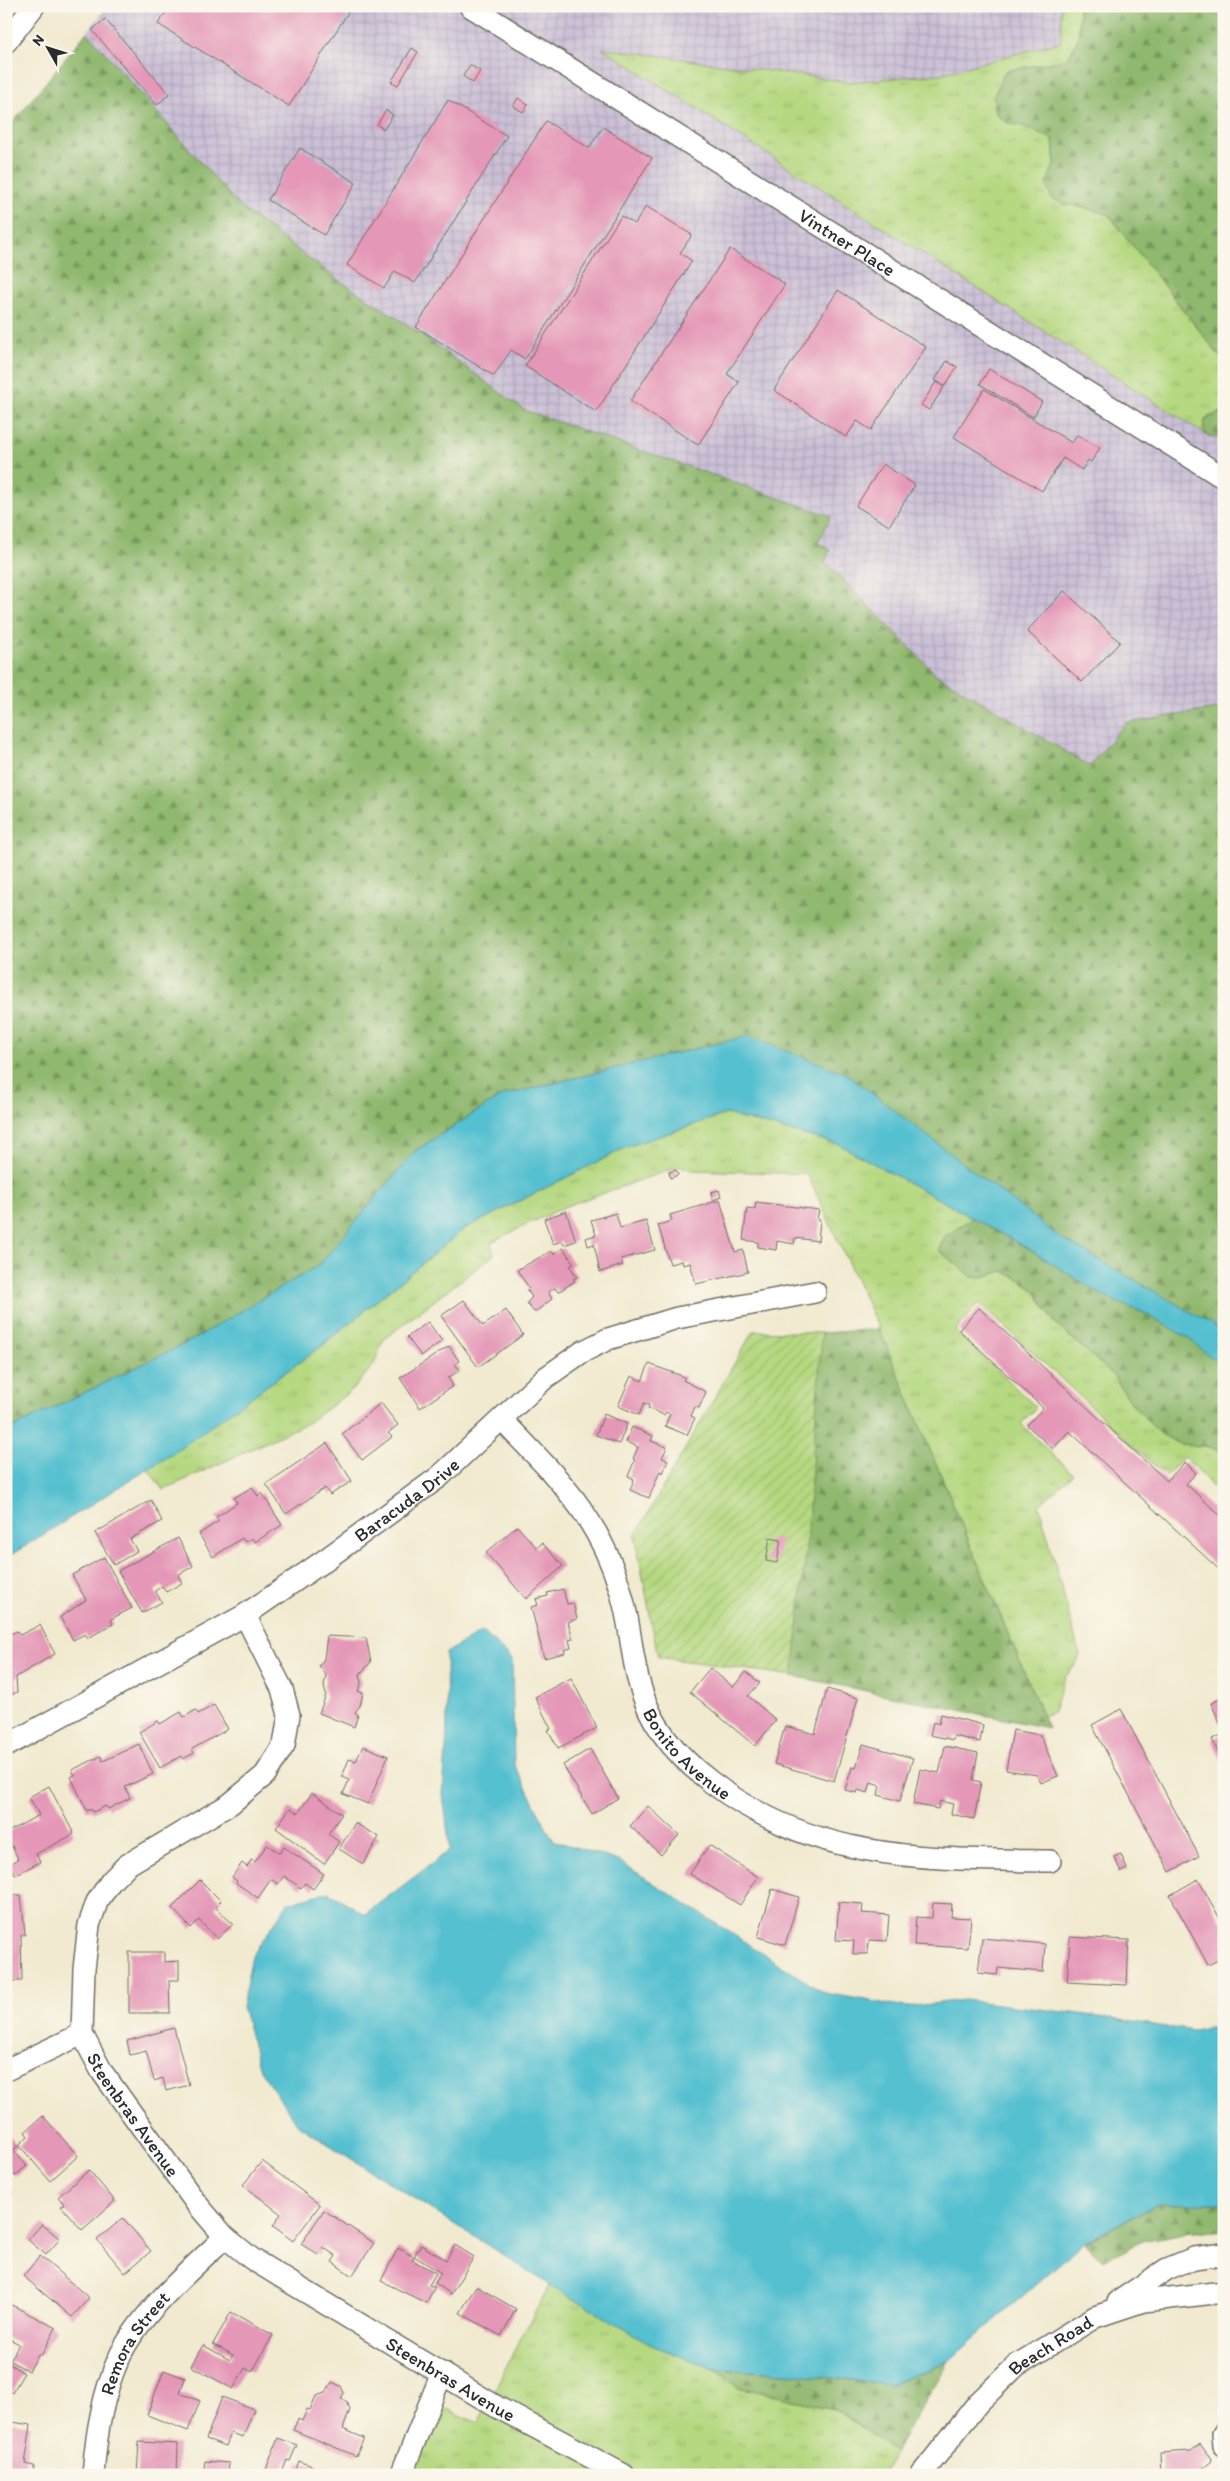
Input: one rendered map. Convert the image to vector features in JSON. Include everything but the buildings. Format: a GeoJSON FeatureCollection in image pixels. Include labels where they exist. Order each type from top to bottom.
{"type":"FeatureCollection","features":[{"type":"Feature","properties":{"kind":"street"},"geometry":{"type":"LineString","coordinates":[[6,42],[34,6]]}},
{"type":"Feature","properties":{"kind":"street","name":"Vintner Place"},"geometry":{"type":"LineString","coordinates":[[470,6],[1224,478]]}},
{"type":"Feature","properties":{"kind":"street","name":"Baracuda Drive"},"geometry":{"type":"LineString","coordinates":[[6,1746],[244,1615],[325,1560],[439,1478],[565,1362],[608,1338],[677,1318],[815,1292]]}},
{"type":"Feature","properties":{"kind":"street","name":"Bonito Avenue"},"geometry":{"type":"LineString","coordinates":[[502,1420],[582,1506],[600,1536],[624,1604],[640,1687],[653,1718],[670,1745],[692,1768],[726,1793],[776,1822],[842,1846],[908,1857],[1050,1862]]}},
{"type":"Feature","properties":{"kind":"street","name":"Steenbras Avenue"},"geometry":{"type":"LineString","coordinates":[[244,1615],[282,1689],[289,1715],[284,1745],[265,1775],[230,1804],[127,1865],[111,1881],[97,1902],[89,1925],[84,1969],[82,2034],[102,2072],[196,2204],[225,2237],[266,2268],[497,2407],[624,2475]]}},
{"type":"Feature","properties":{"kind":"street"},"geometry":{"type":"LineString","coordinates":[[6,2070],[82,2034]]}},
{"type":"Feature","properties":{"kind":"street","name":"Remora Street"},"geometry":{"type":"LineString","coordinates":[[93,2475],[102,2404],[118,2359],[145,2318],[178,2281],[225,2237]]}},
{"type":"Feature","properties":{"kind":"street"},"geometry":{"type":"LineString","coordinates":[[1095,2317],[1167,2269],[1194,2258],[1224,2254]]}},
{"type":"Feature","properties":{"kind":"street","name":"Beach Road"},"geometry":{"type":"LineString","coordinates":[[921,2475],[978,2403],[1017,2365],[1095,2317],[1143,2301],[1224,2292]]}},
{"type":"Feature","properties":{"kind":"street"},"geometry":{"type":"LineString","coordinates":[[401,2475],[442,2373]]}},
{"type":"Feature","properties":{"kind":"shaded area"},"geometry":{"type":"Polygon","coordinates":[[[108,6],[1061,6],[1062,42],[940,74],[850,82],[603,49],[1208,436],[1217,438],[1224,436],[1224,708],[1125,723],[1091,766],[937,675],[825,562],[818,544],[831,516],[524,410],[408,325],[334,277],[239,206],[87,32],[108,6]]]}},
{"type":"Feature","properties":{"kind":"green space"},"geometry":{"type":"Polygon","coordinates":[[[1061,6],[1079,6],[1079,36],[1070,55],[1064,60],[1005,71],[995,97],[995,110],[997,115],[1004,120],[1027,127],[1053,139],[1055,163],[1046,183],[1065,205],[1108,213],[1224,362],[1224,411],[1208,417],[1205,433],[1208,436],[602,48],[850,82],[940,74],[1061,42],[1061,6]]]}},
{"type":"Feature","properties":{"kind":"green space"},"geometry":{"type":"Polygon","coordinates":[[[1079,6],[1224,6],[1224,362],[1108,214],[1065,205],[1051,198],[1046,183],[1055,163],[1053,139],[1022,126],[1007,123],[996,113],[993,97],[1005,71],[1064,60],[1070,55],[1077,42],[1079,6]]]}},
{"type":"Feature","properties":{"kind":"green space"},"geometry":{"type":"Polygon","coordinates":[[[87,32],[239,206],[334,277],[408,325],[524,410],[831,516],[818,543],[830,550],[825,562],[937,675],[1090,766],[1125,723],[1224,708],[1224,1338],[1211,1324],[1062,1239],[748,1036],[501,1096],[415,1151],[319,1265],[192,1340],[6,1431],[6,131],[87,32]]]}},
{"type":"Feature","properties":{"kind":"green space"},"geometry":{"type":"Polygon","coordinates":[[[1224,411],[1224,436],[1217,438],[1208,436],[1203,429],[1205,420],[1224,411]]]}},
{"type":"Feature","properties":{"kind":"green space"},"geometry":{"type":"Polygon","coordinates":[[[726,1114],[838,1144],[973,1218],[958,1227],[980,1278],[1002,1271],[1016,1277],[1034,1290],[1055,1323],[1112,1374],[1132,1404],[1179,1444],[1211,1447],[1224,1455],[1224,1501],[1198,1470],[1184,1457],[1166,1476],[979,1303],[955,1331],[1036,1407],[1021,1424],[1073,1474],[1039,1505],[1080,1655],[1074,1667],[1065,1677],[1053,1712],[1043,1716],[879,1329],[807,1174],[693,1170],[681,1166],[566,1206],[491,1242],[494,1255],[384,1339],[373,1366],[352,1390],[309,1422],[163,1490],[148,1469],[319,1348],[464,1229],[629,1146],[726,1114]]]}},
{"type":"Feature","properties":{"kind":"green space"},"geometry":{"type":"Polygon","coordinates":[[[973,1218],[1029,1249],[1107,1298],[1144,1313],[1188,1338],[1224,1368],[1224,1455],[1211,1447],[1179,1444],[1159,1433],[1132,1404],[1112,1374],[1055,1323],[1034,1290],[1016,1277],[1002,1271],[980,1278],[972,1277],[938,1250],[945,1236],[973,1218]]]}},
{"type":"Feature","properties":{"kind":"green space"},"geometry":{"type":"Polygon","coordinates":[[[879,1329],[1048,1728],[793,1676],[806,1548],[822,1333],[879,1329]]]}},
{"type":"Feature","properties":{"kind":"green space"},"geometry":{"type":"Polygon","coordinates":[[[753,1331],[822,1333],[806,1548],[793,1676],[658,1657],[635,1536],[753,1331]]]}},
{"type":"Feature","properties":{"kind":"green space"},"geometry":{"type":"Polygon","coordinates":[[[1224,2203],[1224,2229],[1185,2233],[1142,2241],[1103,2260],[1084,2243],[1158,2204],[1224,2203]]]}},
{"type":"Feature","properties":{"kind":"green space"},"geometry":{"type":"Polygon","coordinates":[[[550,2285],[654,2346],[715,2369],[738,2387],[837,2410],[895,2452],[881,2475],[416,2475],[409,2472],[433,2417],[449,2410],[478,2423],[518,2343],[550,2285]]]}},
{"type":"Feature","properties":{"kind":"green space"},"geometry":{"type":"Polygon","coordinates":[[[949,2361],[895,2452],[837,2410],[738,2387],[715,2369],[784,2373],[891,2384],[949,2361]]]}},
{"type":"Feature","properties":{"kind":"water"},"geometry":{"type":"Polygon","coordinates":[[[748,1036],[847,1074],[1062,1239],[1212,1324],[1224,1338],[1224,1368],[1188,1338],[1144,1313],[1107,1298],[1029,1249],[838,1144],[726,1114],[629,1146],[464,1229],[319,1348],[174,1453],[6,1558],[6,1431],[192,1340],[319,1265],[415,1151],[501,1096],[748,1036]]]}},
{"type":"Feature","properties":{"kind":"water"},"geometry":{"type":"Polygon","coordinates":[[[482,1631],[512,1659],[514,1764],[553,1840],[619,1861],[824,1993],[906,2007],[964,2000],[1073,2013],[1194,2031],[1224,2025],[1224,2203],[1158,2204],[1084,2242],[949,2361],[891,2384],[784,2373],[715,2369],[654,2346],[550,2285],[298,2125],[260,2070],[242,2006],[252,1956],[288,1903],[328,1892],[365,1914],[450,1850],[443,1794],[447,1734],[446,1653],[482,1631]]]}}]}
